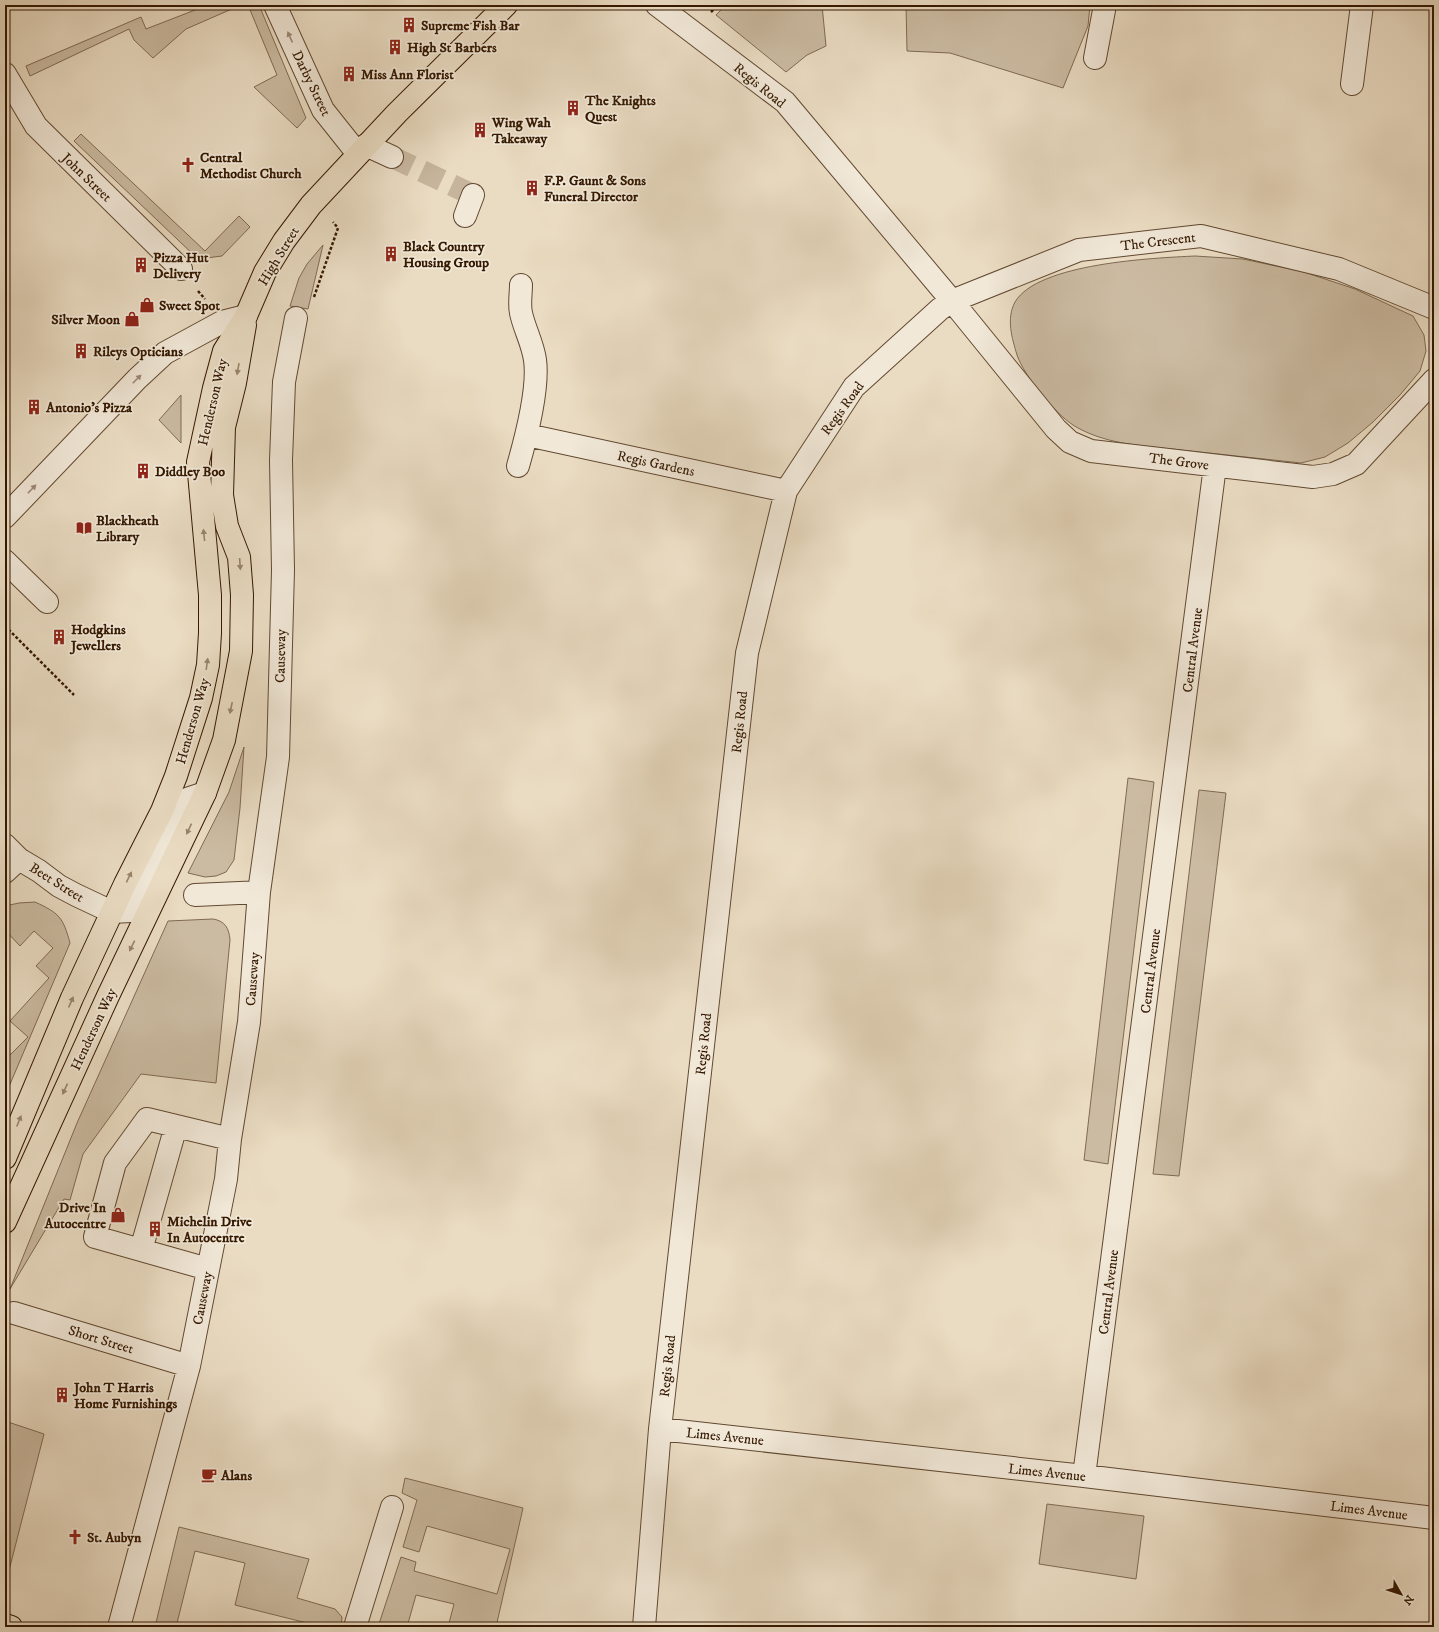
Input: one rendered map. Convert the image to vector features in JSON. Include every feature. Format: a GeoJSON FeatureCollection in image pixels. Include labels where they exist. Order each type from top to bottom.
{"type":"FeatureCollection","features":[{"type":"Feature","properties":{"kind":"main road","name":"High Street"},"geometry":{"type":"LineString","coordinates":[[246,316],[265,272],[284,241],[317,198],[362,150],[506,5]]}},
{"type":"Feature","properties":{"kind":"main road","name":"Henderson Way"},"geometry":{"type":"LineString","coordinates":[[5,1222],[112,986],[205,793],[224,740],[240,651],[242,595],[239,557],[227,526],[222,495],[224,427],[235,383],[246,316]]}},
{"type":"Feature","properties":{"kind":"main road","name":"Henderson Way"},"geometry":{"type":"LineString","coordinates":[[5,1158],[72,998],[112,912],[162,811],[176,776],[200,698],[208,665],[210,595],[198,462],[214,388],[224,351],[246,316]]}},
{"type":"Feature","properties":{"kind":"main road"},"geometry":{"type":"LineString","coordinates":[[5,1625],[11,1627]]}},
{"type":"Feature","properties":{"kind":"street","name":"Darby Street"},"geometry":{"type":"LineString","coordinates":[[275,5],[323,110],[362,150]]}},
{"type":"Feature","properties":{"kind":"street","name":"Regis Road"},"geometry":{"type":"LineString","coordinates":[[644,1627],[660,1429],[747,653],[786,491],[854,387],[940,309],[952,301],[785,102],[658,5]]}},
{"type":"Feature","properties":{"kind":"street"},"geometry":{"type":"LineString","coordinates":[[1095,58],[1105,5]]}},
{"type":"Feature","properties":{"kind":"street"},"geometry":{"type":"LineString","coordinates":[[1352,84],[1362,5]]}},
{"type":"Feature","properties":{"kind":"street","name":"John Street"},"geometry":{"type":"LineString","coordinates":[[5,74],[36,126],[181,269]]}},
{"type":"Feature","properties":{"kind":"street"},"geometry":{"type":"LineString","coordinates":[[362,150],[392,157]]}},
{"type":"Feature","properties":{"kind":"street"},"geometry":{"type":"LineString","coordinates":[[465,216],[473,195]]}},
{"type":"Feature","properties":{"kind":"street","name":"The Crescent"},"geometry":{"type":"LineString","coordinates":[[952,301],[1079,250],[1201,236],[1339,269],[1434,308]]}},
{"type":"Feature","properties":{"kind":"street"},"geometry":{"type":"LineString","coordinates":[[518,466],[527,435],[535,384],[535,360],[521,312],[521,285]]}},
{"type":"Feature","properties":{"kind":"street","name":"The Grove"},"geometry":{"type":"LineString","coordinates":[[952,301],[1056,429],[1070,442],[1091,451],[1313,478],[1333,474],[1356,464],[1434,380]]}},
{"type":"Feature","properties":{"kind":"street"},"geometry":{"type":"LineString","coordinates":[[5,517],[137,379],[165,353],[222,322],[246,316]]}},
{"type":"Feature","properties":{"kind":"street","name":"Causeway"},"geometry":{"type":"LineString","coordinates":[[119,1627],[189,1366],[226,1179],[230,1139],[249,1022],[259,892],[278,757],[283,570],[281,460],[284,382],[296,318]]}},
{"type":"Feature","properties":{"kind":"street","name":"Regis Gardens"},"geometry":{"type":"LineString","coordinates":[[527,435],[786,491]]}},
{"type":"Feature","properties":{"kind":"street","name":"Central Avenue"},"geometry":{"type":"LineString","coordinates":[[1084,1476],[1215,466]]}},
{"type":"Feature","properties":{"kind":"street"},"geometry":{"type":"LineString","coordinates":[[5,561],[47,602]]}},
{"type":"Feature","properties":{"kind":"street"},"geometry":{"type":"LineString","coordinates":[[112,912],[131,911],[141,894],[187,799],[205,793]]}},
{"type":"Feature","properties":{"kind":"street","name":"Beet Street"},"geometry":{"type":"LineString","coordinates":[[10,859],[39,871],[58,886],[112,912]]}},
{"type":"Feature","properties":{"kind":"street"},"geometry":{"type":"LineString","coordinates":[[195,895],[259,892]]}},
{"type":"Feature","properties":{"kind":"street"},"geometry":{"type":"LineString","coordinates":[[208,1269],[95,1237],[115,1163],[146,1119],[230,1139]]}},
{"type":"Feature","properties":{"kind":"street"},"geometry":{"type":"LineString","coordinates":[[141,1250],[176,1126]]}},
{"type":"Feature","properties":{"kind":"street","name":"Short Street"},"geometry":{"type":"LineString","coordinates":[[14,1313],[189,1366]]}},
{"type":"Feature","properties":{"kind":"street","name":"Limes Avenue"},"geometry":{"type":"LineString","coordinates":[[660,1429],[1084,1476],[1434,1518]]}},
{"type":"Feature","properties":{"kind":"street"},"geometry":{"type":"LineString","coordinates":[[355,1627],[392,1507]]}},
{"type":"Feature","properties":{"kind":"path"},"geometry":{"type":"LineString","coordinates":[[296,318],[306,320],[338,228],[317,198]]}},
{"type":"Feature","properties":{"kind":"path"},"geometry":{"type":"LineString","coordinates":[[5,626],[74,695]]}},
{"type":"Feature","properties":{"kind":"shaded area"},"geometry":{"type":"Polygon","coordinates":[[[208,5],[241,5],[186,29],[153,58],[134,40],[129,29],[30,76],[26,66],[141,17],[146,29],[208,5]]]}},
{"type":"Feature","properties":{"kind":"shaded area"},"geometry":{"type":"Polygon","coordinates":[[[248,5],[259,5],[306,118],[297,128],[254,87],[277,75],[248,5]]]}},
{"type":"Feature","properties":{"kind":"shaded area"},"geometry":{"type":"Polygon","coordinates":[[[726,5],[822,5],[826,46],[807,55],[786,72],[716,15],[726,5]]]}},
{"type":"Feature","properties":{"kind":"shaded area"},"geometry":{"type":"Polygon","coordinates":[[[906,5],[1090,5],[1088,26],[1063,88],[950,53],[907,51],[906,5]]]}},
{"type":"Feature","properties":{"kind":"shaded area"},"geometry":{"type":"Polygon","coordinates":[[[81,134],[205,251],[239,216],[250,227],[222,256],[198,259],[74,141],[81,134]]]}},
{"type":"Feature","properties":{"kind":"shaded area"},"geometry":{"type":"Polygon","coordinates":[[[323,245],[308,309],[290,306],[299,278],[307,264],[323,245]]]}},
{"type":"Feature","properties":{"kind":"shaded area"},"geometry":{"type":"Polygon","coordinates":[[[1195,256],[1243,259],[1304,272],[1355,289],[1413,316],[1424,335],[1426,351],[1420,371],[1400,395],[1373,422],[1348,443],[1325,457],[1301,463],[1128,444],[1090,434],[1070,423],[1043,396],[1021,364],[1015,349],[1010,322],[1012,308],[1015,302],[1028,289],[1047,279],[1071,271],[1126,261],[1195,256]]]}},
{"type":"Feature","properties":{"kind":"shaded area"},"geometry":{"type":"Polygon","coordinates":[[[181,395],[181,443],[159,420],[181,395]]]}},
{"type":"Feature","properties":{"kind":"shaded area"},"geometry":{"type":"Polygon","coordinates":[[[244,747],[240,808],[234,860],[226,872],[216,876],[205,877],[188,873],[229,792],[244,747]]]}},
{"type":"Feature","properties":{"kind":"shaded area"},"geometry":{"type":"Polygon","coordinates":[[[1128,778],[1154,782],[1108,1164],[1084,1160],[1128,778]]]}},
{"type":"Feature","properties":{"kind":"shaded area"},"geometry":{"type":"Polygon","coordinates":[[[1199,790],[1226,793],[1179,1176],[1153,1174],[1199,790]]]}},
{"type":"Feature","properties":{"kind":"shaded area"},"geometry":{"type":"Polygon","coordinates":[[[35,902],[50,909],[59,917],[65,927],[70,943],[5,1096],[5,1060],[28,1037],[10,1021],[49,978],[36,966],[53,948],[34,931],[20,946],[5,930],[5,906],[35,902]]]}},
{"type":"Feature","properties":{"kind":"shaded area"},"geometry":{"type":"Polygon","coordinates":[[[213,919],[221,921],[226,926],[229,932],[230,940],[216,1083],[141,1074],[83,1154],[70,1200],[64,1199],[10,1289],[77,1123],[168,921],[213,919]]]}},
{"type":"Feature","properties":{"kind":"shaded area"},"geometry":{"type":"Polygon","coordinates":[[[5,1421],[44,1434],[5,1586],[5,1421]]]}},
{"type":"Feature","properties":{"kind":"shaded area"},"geometry":{"type":"Polygon","coordinates":[[[405,1478],[523,1508],[496,1627],[448,1627],[454,1604],[416,1595],[407,1627],[378,1627],[401,1557],[416,1562],[414,1571],[497,1594],[510,1549],[427,1526],[419,1552],[403,1547],[417,1500],[402,1493],[405,1478]]]}},
{"type":"Feature","properties":{"kind":"shaded area"},"geometry":{"type":"Polygon","coordinates":[[[1047,1504],[1144,1516],[1136,1579],[1039,1564],[1047,1504]]]}},
{"type":"Feature","properties":{"kind":"shaded area"},"geometry":{"type":"Polygon","coordinates":[[[179,1527],[309,1559],[297,1598],[335,1609],[342,1617],[341,1627],[323,1627],[235,1605],[245,1563],[195,1551],[176,1627],[155,1627],[179,1527]]]}},
{"type":"Feature","properties":{"kind":"tunnel"},"geometry":{"type":"LineString","coordinates":[[392,157],[473,195]]}},
{"type":"Feature","properties":{"kind":"place","name":"Supreme Fish Bar"},"geometry":{"type":"Point","coordinates":[409,25]}},
{"type":"Feature","properties":{"kind":"place","name":"High St Barbers"},"geometry":{"type":"Point","coordinates":[395,47]}},
{"type":"Feature","properties":{"kind":"place","name":"Miss Ann Florist"},"geometry":{"type":"Point","coordinates":[349,74]}},
{"type":"Feature","properties":{"kind":"place","name":"The Knights Quest"},"geometry":{"type":"Point","coordinates":[573,108]}},
{"type":"Feature","properties":{"kind":"place","name":"Wing Wah Takeaway"},"geometry":{"type":"Point","coordinates":[480,130]}},
{"type":"Feature","properties":{"kind":"place","name":"Central Methodist Church"},"geometry":{"type":"Point","coordinates":[188,165]}},
{"type":"Feature","properties":{"kind":"place","name":"F.P. Gaunt & Sons Funeral Director"},"geometry":{"type":"Point","coordinates":[532,188]}},
{"type":"Feature","properties":{"kind":"place","name":"Black Country Housing Group"},"geometry":{"type":"Point","coordinates":[391,254]}},
{"type":"Feature","properties":{"kind":"place","name":"Pizza Hut Delivery"},"geometry":{"type":"Point","coordinates":[141,265]}},
{"type":"Feature","properties":{"kind":"place","name":"Sweet Spot"},"geometry":{"type":"Point","coordinates":[147,305]}},
{"type":"Feature","properties":{"kind":"place","name":"Silver Moon"},"geometry":{"type":"Point","coordinates":[132,319]}},
{"type":"Feature","properties":{"kind":"place","name":"Rileys Opticians"},"geometry":{"type":"Point","coordinates":[81,351]}},
{"type":"Feature","properties":{"kind":"place","name":"Antonio's Pizza"},"geometry":{"type":"Point","coordinates":[34,407]}},
{"type":"Feature","properties":{"kind":"place","name":"Diddley Boo"},"geometry":{"type":"Point","coordinates":[143,471]}},
{"type":"Feature","properties":{"kind":"place","name":"Blackheath Library"},"geometry":{"type":"Point","coordinates":[84,528]}},
{"type":"Feature","properties":{"kind":"place","name":"Hodgkins Jewellers"},"geometry":{"type":"Point","coordinates":[59,637]}},
{"type":"Feature","properties":{"kind":"place","name":"Drive In Autocentre"},"geometry":{"type":"Point","coordinates":[118,1215]}},
{"type":"Feature","properties":{"kind":"place","name":"Michelin Drive In Autocentre"},"geometry":{"type":"Point","coordinates":[155,1229]}},
{"type":"Feature","properties":{"kind":"place","name":"John T Harris Home Furnishings"},"geometry":{"type":"Point","coordinates":[62,1395]}},
{"type":"Feature","properties":{"kind":"place","name":"Alans"},"geometry":{"type":"Point","coordinates":[209,1475]}},
{"type":"Feature","properties":{"kind":"place","name":"St. Aubyn"},"geometry":{"type":"Point","coordinates":[75,1537]}}]}
